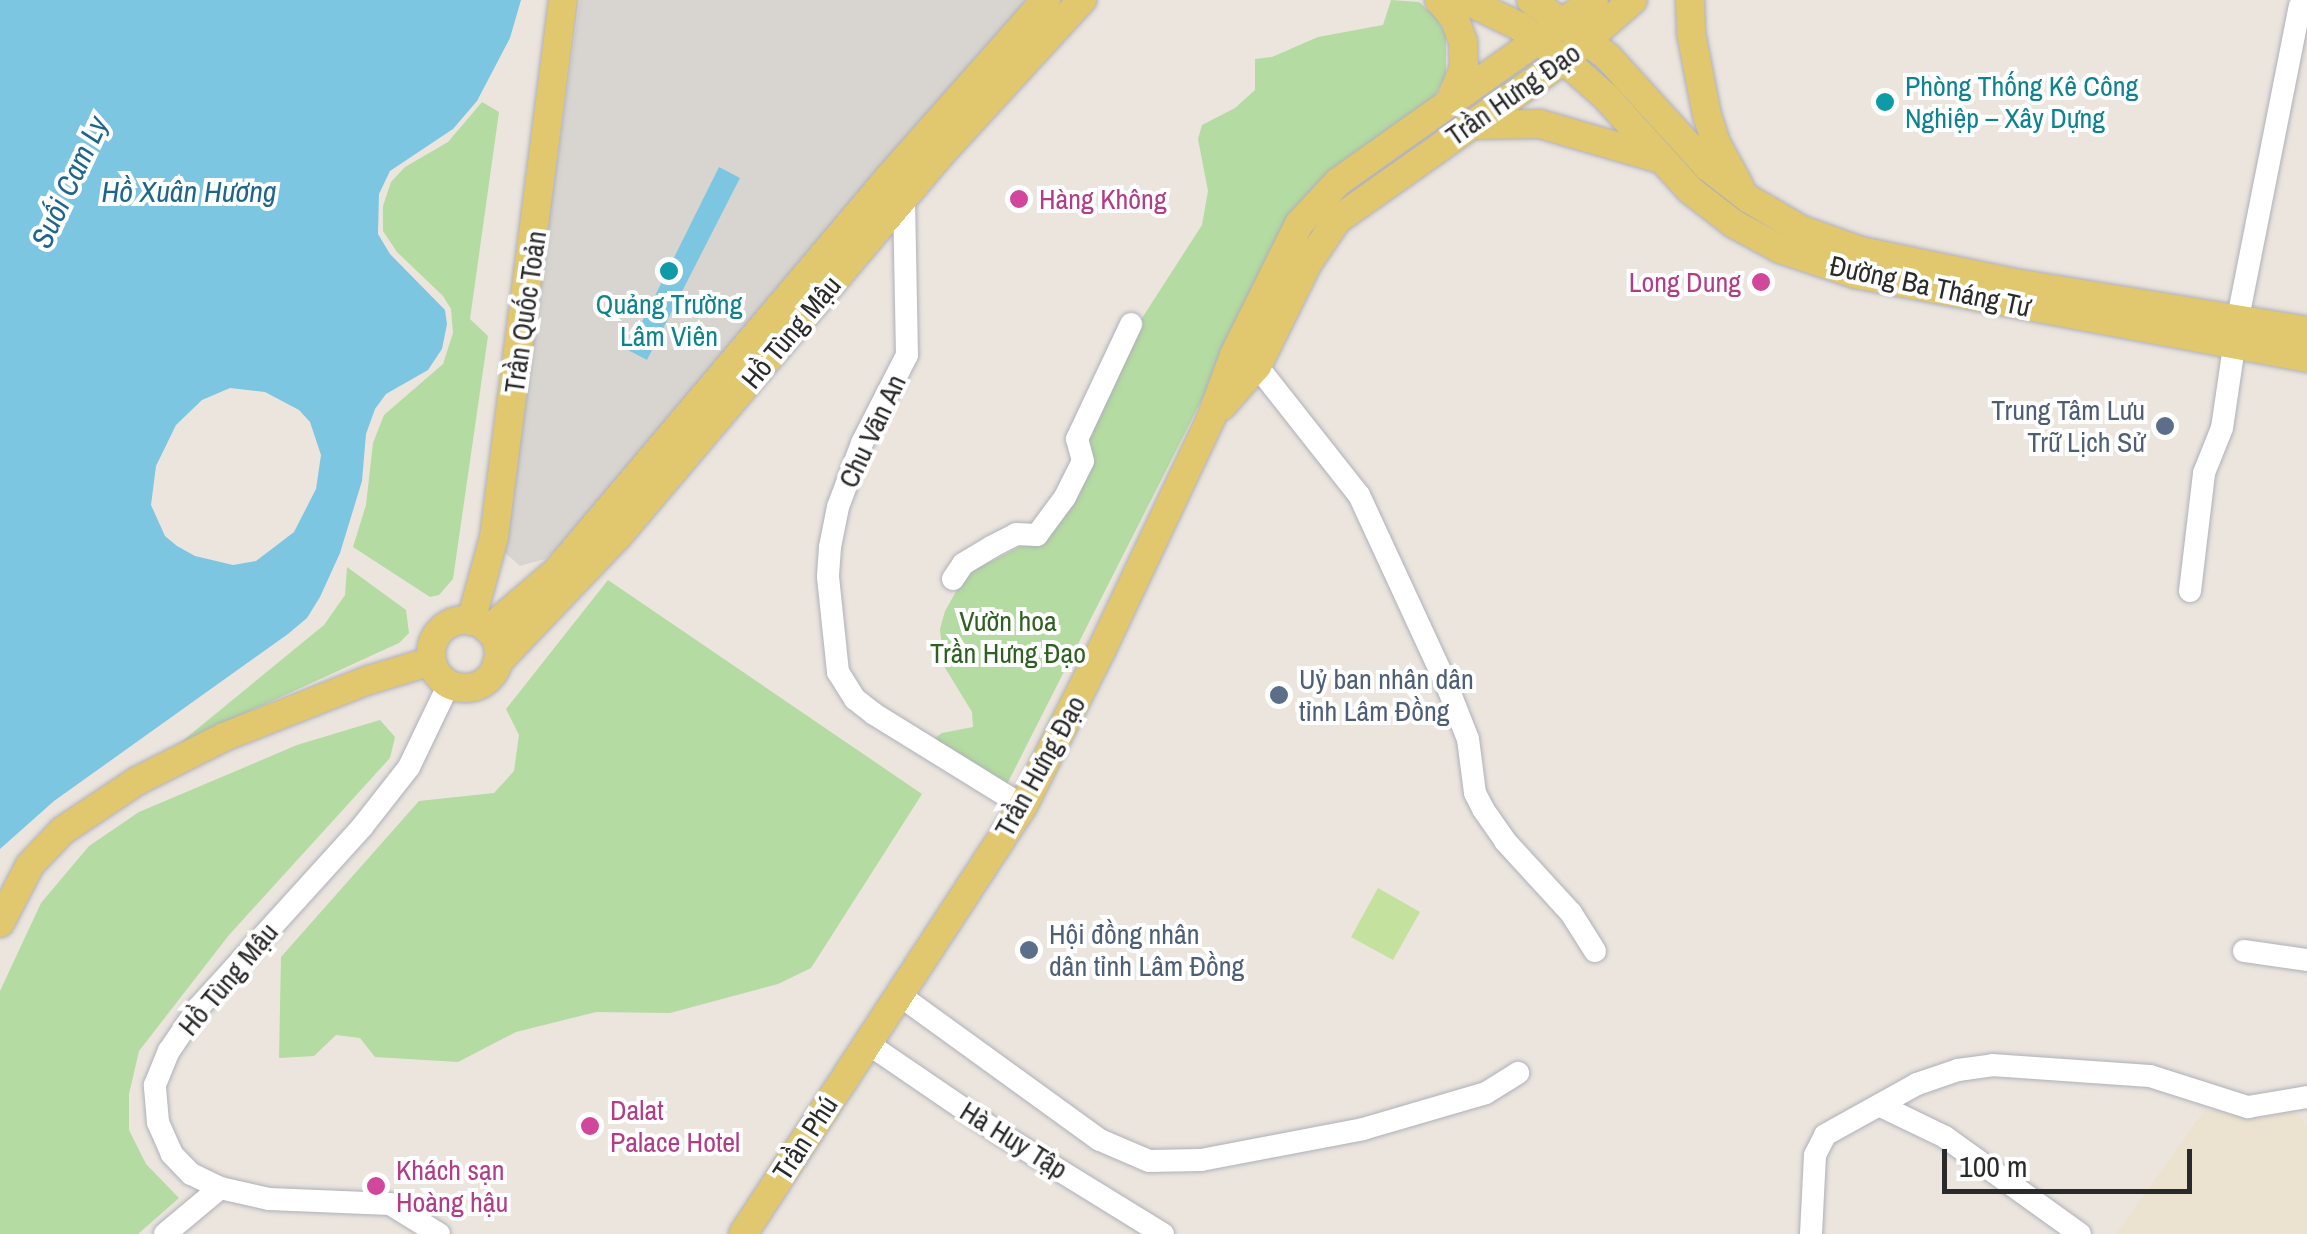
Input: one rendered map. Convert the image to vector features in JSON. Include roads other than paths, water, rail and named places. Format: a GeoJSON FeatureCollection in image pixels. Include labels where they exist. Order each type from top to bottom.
{"type":"FeatureCollection","features":[{"type":"Feature","properties":{"kind":"main road","name":"Trần Quốc Toản"},"geometry":{"type":"LineString","coordinates":[[480,625],[563,0]]}},
{"type":"Feature","properties":{"kind":"main road","name":"Hồ Tùng Mậu"},"geometry":{"type":"LineString","coordinates":[[497,663],[618,536],[1046,0]]}},
{"type":"Feature","properties":{"kind":"main road","name":"Hồ Tùng Mậu"},"geometry":{"type":"LineString","coordinates":[[480,625],[556,572],[898,187],[1082,0]]}},
{"type":"Feature","properties":{"kind":"main road"},"geometry":{"type":"LineString","coordinates":[[1440,0],[1454,17],[1463,42],[1461,80],[1450,102]]}},
{"type":"Feature","properties":{"kind":"main road"},"geometry":{"type":"LineString","coordinates":[[1466,0],[1538,40]]}},
{"type":"Feature","properties":{"kind":"main road"},"geometry":{"type":"LineString","coordinates":[[1531,0],[1564,20]]}},
{"type":"Feature","properties":{"kind":"main road","name":"Trần Hưng Đạo"},"geometry":{"type":"LineString","coordinates":[[1245,360],[1283,253],[1310,209],[1338,182],[1594,0]]}},
{"type":"Feature","properties":{"kind":"main road","name":"Trần Hưng Đạo"},"geometry":{"type":"LineString","coordinates":[[866,1042],[1023,806],[1211,418],[1337,220],[1564,60],[1633,0]]}},
{"type":"Feature","properties":{"kind":"main road"},"geometry":{"type":"LineString","coordinates":[[1690,0],[1691,33],[1707,114],[1723,158],[1748,199],[1734,224]]}},
{"type":"Feature","properties":{"kind":"main road","name":"Đường Ba Tháng Tư"},"geometry":{"type":"LineString","coordinates":[[1564,20],[1589,40],[1699,158],[1748,199],[1802,230],[1861,251],[2236,333]]}},
{"type":"Feature","properties":{"kind":"main road","name":"Đường Ba Tháng Tư"},"geometry":{"type":"LineString","coordinates":[[1538,40],[1606,97],[1658,159],[1734,224],[1780,249],[1855,274],[2268,339],[2307,358]]}},
{"type":"Feature","properties":{"kind":"main road"},"geometry":{"type":"LineString","coordinates":[[1468,126],[1540,124],[1658,159]]}},
{"type":"Feature","properties":{"kind":"main road","name":"Đường Ba Tháng Tư"},"geometry":{"type":"LineString","coordinates":[[2268,339],[2307,331]]}},
{"type":"Feature","properties":{"kind":"main road"},"geometry":{"type":"LineString","coordinates":[[449,624],[480,625],[497,646],[497,663],[480,684],[464,688],[449,684],[432,662],[440,631],[449,624]]}},
{"type":"Feature","properties":{"kind":"main road"},"geometry":{"type":"LineString","coordinates":[[0,922],[30,865],[52,842],[136,781],[224,737],[369,680],[432,662]]}},
{"type":"Feature","properties":{"kind":"main road","name":"Trần Phú"},"geometry":{"type":"LineString","coordinates":[[742,1234],[866,1042]]}},
{"type":"Feature","properties":{"kind":"street"},"geometry":{"type":"LineString","coordinates":[[2190,592],[2204,472],[2222,428],[2236,333],[2300,6]]}},
{"type":"Feature","properties":{"kind":"street","name":"Chu Văn An"},"geometry":{"type":"LineString","coordinates":[[898,187],[907,355],[862,442],[838,507],[828,577],[838,672],[855,699],[874,714],[1023,806]]}},
{"type":"Feature","properties":{"kind":"street"},"geometry":{"type":"LineString","coordinates":[[953,579],[962,564],[1004,540],[1016,534],[1037,535],[1065,497],[1083,461],[1077,439],[1131,324]]}},
{"type":"Feature","properties":{"kind":"street"},"geometry":{"type":"LineString","coordinates":[[1245,360],[1358,495],[1377,528],[1468,739],[1475,793],[1483,809],[1505,841],[1571,913],[1594,951]]}},
{"type":"Feature","properties":{"kind":"street","name":"Hồ Tùng Mậu"},"geometry":{"type":"LineString","coordinates":[[439,1234],[390,1204],[269,1199],[220,1188],[190,1174],[172,1154],[158,1122],[156,1086],[169,1051],[198,1008],[362,826],[408,767],[449,684]]}},
{"type":"Feature","properties":{"kind":"street"},"geometry":{"type":"LineString","coordinates":[[2244,951],[2307,960]]}},
{"type":"Feature","properties":{"kind":"street"},"geometry":{"type":"LineString","coordinates":[[898,994],[1100,1140],[1149,1161],[1201,1160],[1363,1129],[1486,1093],[1518,1074]]}},
{"type":"Feature","properties":{"kind":"street","name":"Hà Huy Tập"},"geometry":{"type":"LineString","coordinates":[[866,1042],[1002,1135],[1163,1234]]}},
{"type":"Feature","properties":{"kind":"street"},"geometry":{"type":"LineString","coordinates":[[1812,1234],[1815,1155],[1826,1135],[1848,1119],[1881,1106],[1928,1079],[1992,1064],[2168,1080],[2248,1107],[2307,1097]]}},
{"type":"Feature","properties":{"kind":"street"},"geometry":{"type":"LineString","coordinates":[[1881,1106],[1945,1136],[2080,1234]]}},
{"type":"Feature","properties":{"kind":"street"},"geometry":{"type":"LineString","coordinates":[[165,1234],[220,1188]]}},
{"type":"Feature","properties":{"kind":"water","name":"Hồ Xuân Hương"},"geometry":{"type":"Polygon","coordinates":[[[0,0],[521,0],[510,38],[477,101],[453,129],[390,171],[379,194],[378,234],[390,254],[445,310],[447,324],[442,349],[428,370],[386,394],[375,409],[366,434],[362,481],[340,553],[320,597],[307,618],[288,634],[54,801],[0,849],[0,0]],[[230,388],[202,400],[176,425],[156,466],[151,505],[165,536],[195,556],[233,565],[256,561],[294,532],[316,489],[321,455],[310,422],[299,410],[265,392],[230,388]]]}},
{"type":"Feature","properties":{"kind":"water"},"geometry":{"type":"Polygon","coordinates":[[[719,167],[740,178],[647,360],[628,350],[719,167]]]}},
{"type":"Feature","properties":{"kind":"place","name":"Phòng Thống Kê Công Nghiệp – Xây Dựng"},"geometry":{"type":"Point","coordinates":[1885,102]}},
{"type":"Feature","properties":{"kind":"place","name":"Hàng Không"},"geometry":{"type":"Point","coordinates":[1019,199]}},
{"type":"Feature","properties":{"kind":"place","name":"Quảng Trường Lâm Viên"},"geometry":{"type":"Point","coordinates":[669,271]}},
{"type":"Feature","properties":{"kind":"place","name":"Long Dung"},"geometry":{"type":"Point","coordinates":[1761,282]}},
{"type":"Feature","properties":{"kind":"place","name":"Trung Tâm Lưu Trữ Lịch Sử"},"geometry":{"type":"Point","coordinates":[2165,426]}},
{"type":"Feature","properties":{"kind":"place","name":"Uỷ ban nhân dân tỉnh Lâm Đồng"},"geometry":{"type":"Point","coordinates":[1279,695]}},
{"type":"Feature","properties":{"kind":"place","name":"Hội đồng nhân dân tỉnh Lâm Đồng"},"geometry":{"type":"Point","coordinates":[1029,950]}},
{"type":"Feature","properties":{"kind":"place","name":"Dalat Palace Hotel"},"geometry":{"type":"Point","coordinates":[590,1126]}},
{"type":"Feature","properties":{"kind":"place","name":"Khách sạn Hoàng hậu"},"geometry":{"type":"Point","coordinates":[376,1186]}},
{"type":"Feature","properties":{"kind":"water label","name":"Suối Cam Ly"},"geometry":{"type":"Point","coordinates":[69,182]}},
{"type":"Feature","properties":{"kind":"park label","name":"Vườn hoa Trần Hưng Đạo"},"geometry":{"type":"Point","coordinates":[1008,637]}}]}
